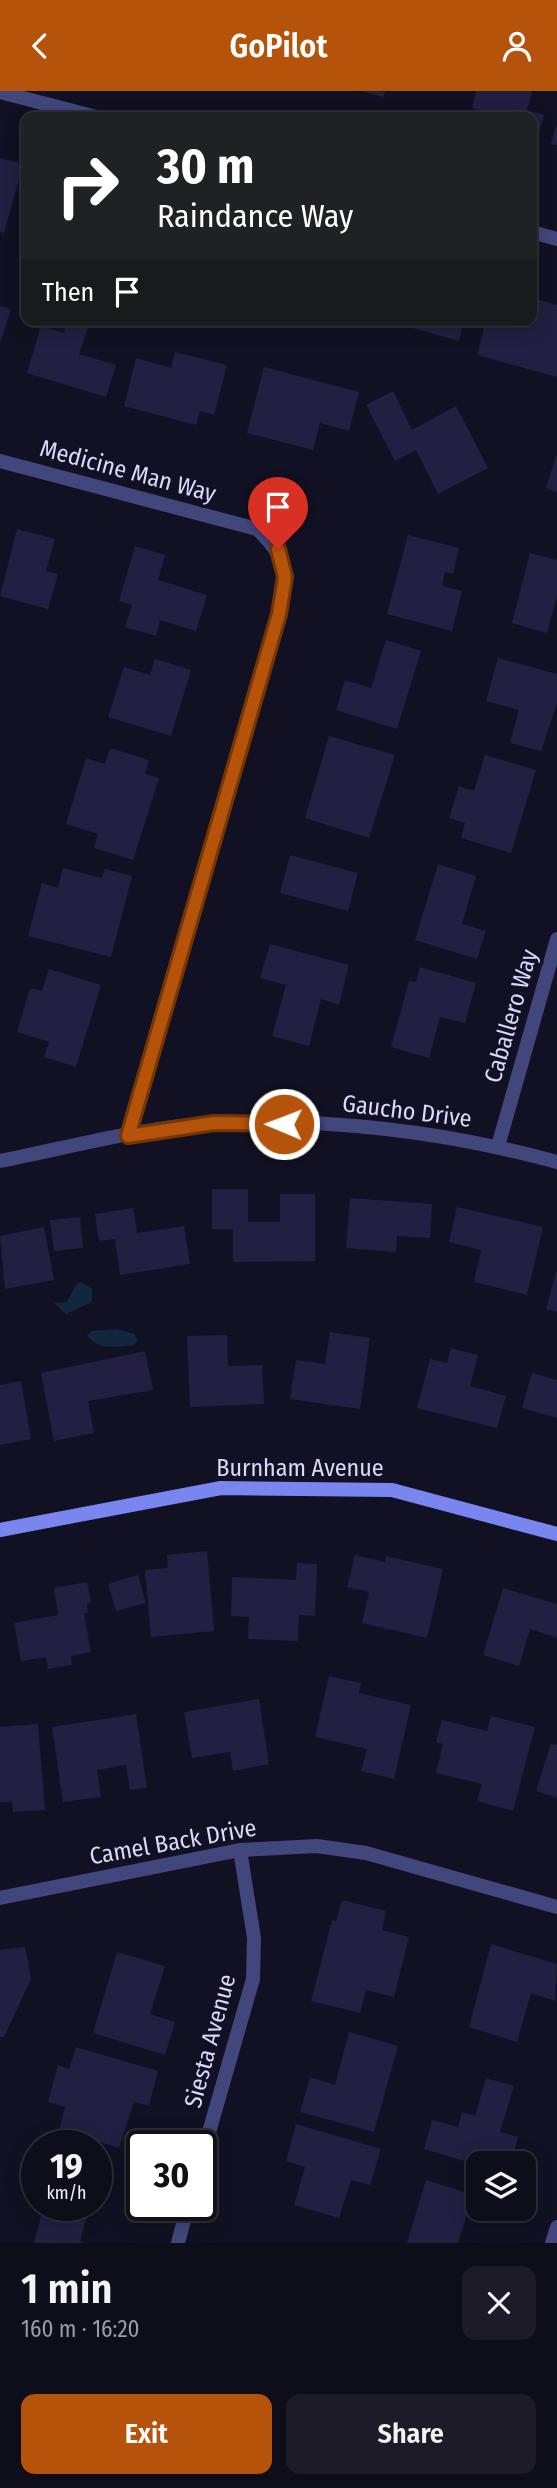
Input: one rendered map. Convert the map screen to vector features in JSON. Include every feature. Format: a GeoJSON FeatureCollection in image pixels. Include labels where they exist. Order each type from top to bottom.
{"type":"FeatureCollection","features":[{"type":"Feature","properties":{"kind":"street"},"geometry":{"type":"LineString","coordinates":[[0,92],[77,112]]}},
{"type":"Feature","properties":{"kind":"street"},"geometry":{"type":"LineString","coordinates":[[537,233],[557,239]]}},
{"type":"Feature","properties":{"kind":"street","name":"Medicine Man Way"},"geometry":{"type":"LineString","coordinates":[[0,461],[257,529],[278,549],[285,577],[279,614],[128,1136]]}},
{"type":"Feature","properties":{"kind":"street","name":"Caballero Way"},"geometry":{"type":"LineString","coordinates":[[498,1146],[557,939]]}},
{"type":"Feature","properties":{"kind":"street","name":"Gaucho Drive"},"geometry":{"type":"LineString","coordinates":[[0,1161],[128,1136],[214,1123],[354,1125],[498,1146],[557,1162]]}},
{"type":"Feature","properties":{"kind":"street","name":"Burnham Avenue"},"geometry":{"type":"LineString","coordinates":[[0,1530],[221,1488],[392,1490],[557,1534]]}},
{"type":"Feature","properties":{"kind":"street","name":"Camel Back Drive"},"geometry":{"type":"LineString","coordinates":[[0,1898],[240,1850],[317,1846],[366,1853],[557,1907]]}},
{"type":"Feature","properties":{"kind":"street","name":"Siesta Avenue"},"geometry":{"type":"LineString","coordinates":[[210,2130],[253,1979],[254,1938],[240,1850]]}},
{"type":"Feature","properties":{"kind":"street"},"geometry":{"type":"LineString","coordinates":[[177,2243],[183,2221]]}},
{"type":"Feature","properties":{"kind":"street"},"geometry":{"type":"LineString","coordinates":[[552,2243],[557,2227]]}},
{"type":"Feature","properties":{"kind":"water"},"geometry":{"type":"Polygon","coordinates":[[[81,1282],[92,1288],[92,1302],[66,1314],[54,1303],[67,1302],[76,1285],[81,1282]]]}},
{"type":"Feature","properties":{"kind":"water"},"geometry":{"type":"Polygon","coordinates":[[[117,1329],[134,1334],[138,1340],[134,1345],[108,1347],[96,1344],[87,1335],[92,1331],[117,1329]]]}},
{"type":"Feature","properties":{"kind":"building"},"geometry":{"type":"Polygon","coordinates":[[[362,91],[385,91],[383,97],[362,91]]]}},
{"type":"Feature","properties":{"kind":"building"},"geometry":{"type":"Polygon","coordinates":[[[476,91],[532,91],[527,110],[534,112],[487,112],[472,108],[476,91]]]}},
{"type":"Feature","properties":{"kind":"building"},"geometry":{"type":"Polygon","coordinates":[[[537,113],[544,115],[537,142],[537,113]]]}},
{"type":"Feature","properties":{"kind":"building"},"geometry":{"type":"Polygon","coordinates":[[[557,126],[557,145],[551,144],[557,126]]]}},
{"type":"Feature","properties":{"kind":"building"},"geometry":{"type":"Polygon","coordinates":[[[0,158],[21,163],[21,171],[4,233],[0,232],[0,158]]]}},
{"type":"Feature","properties":{"kind":"building"},"geometry":{"type":"Polygon","coordinates":[[[537,299],[557,305],[557,377],[477,355],[484,326],[537,326],[537,299]]]}},
{"type":"Feature","properties":{"kind":"building"},"geometry":{"type":"Polygon","coordinates":[[[0,306],[11,309],[1,341],[0,341],[0,306]]]}},
{"type":"Feature","properties":{"kind":"building"},"geometry":{"type":"Polygon","coordinates":[[[41,326],[64,333],[66,326],[88,328],[79,354],[116,365],[106,397],[27,373],[41,326]]]}},
{"type":"Feature","properties":{"kind":"building"},"geometry":{"type":"Polygon","coordinates":[[[406,326],[463,326],[459,341],[406,326]]]}},
{"type":"Feature","properties":{"kind":"building"},"geometry":{"type":"Polygon","coordinates":[[[175,352],[227,365],[214,415],[200,411],[196,425],[124,406],[136,358],[171,368],[175,352]]]}},
{"type":"Feature","properties":{"kind":"building"},"geometry":{"type":"Polygon","coordinates":[[[264,367],[359,392],[349,431],[320,423],[313,450],[247,433],[264,367]]]}},
{"type":"Feature","properties":{"kind":"building"},"geometry":{"type":"Polygon","coordinates":[[[393,391],[412,430],[456,406],[488,468],[438,494],[416,450],[395,461],[366,405],[393,391]]]}},
{"type":"Feature","properties":{"kind":"building"},"geometry":{"type":"Polygon","coordinates":[[[557,456],[557,492],[546,488],[557,456]]]}},
{"type":"Feature","properties":{"kind":"building"},"geometry":{"type":"Polygon","coordinates":[[[17,529],[55,539],[46,571],[58,574],[48,609],[0,596],[17,529]]]}},
{"type":"Feature","properties":{"kind":"building"},"geometry":{"type":"Polygon","coordinates":[[[408,535],[459,548],[453,574],[445,572],[442,586],[462,591],[452,631],[387,614],[408,535]]]}},
{"type":"Feature","properties":{"kind":"building"},"geometry":{"type":"Polygon","coordinates":[[[135,546],[165,555],[158,580],[207,595],[196,631],[160,620],[156,636],[125,627],[132,605],[119,601],[135,546]]]}},
{"type":"Feature","properties":{"kind":"building"},"geometry":{"type":"Polygon","coordinates":[[[530,553],[557,560],[557,596],[547,633],[512,623],[530,553]]]}},
{"type":"Feature","properties":{"kind":"building"},"geometry":{"type":"Polygon","coordinates":[[[386,640],[421,651],[397,729],[336,710],[345,680],[371,688],[386,640]]]}},
{"type":"Feature","properties":{"kind":"building"},"geometry":{"type":"Polygon","coordinates":[[[498,658],[557,674],[557,703],[541,751],[510,743],[519,710],[486,701],[498,658]]]}},
{"type":"Feature","properties":{"kind":"building"},"geometry":{"type":"Polygon","coordinates":[[[155,659],[191,670],[171,736],[108,717],[124,667],[150,675],[155,659]]]}},
{"type":"Feature","properties":{"kind":"building"},"geometry":{"type":"Polygon","coordinates":[[[329,736],[395,755],[369,838],[305,818],[329,736]]]}},
{"type":"Feature","properties":{"kind":"building"},"geometry":{"type":"Polygon","coordinates":[[[110,748],[149,760],[145,774],[159,778],[133,860],[94,848],[98,834],[66,824],[86,758],[105,764],[110,748]]]}},
{"type":"Feature","properties":{"kind":"building"},"geometry":{"type":"Polygon","coordinates":[[[485,755],[536,770],[511,853],[461,838],[465,823],[449,818],[459,786],[474,791],[485,755]]]}},
{"type":"Feature","properties":{"kind":"building"},"geometry":{"type":"Polygon","coordinates":[[[290,855],[358,873],[348,911],[280,893],[290,855]]]}},
{"type":"Feature","properties":{"kind":"building"},"geometry":{"type":"Polygon","coordinates":[[[438,864],[476,876],[462,924],[486,931],[477,959],[415,940],[438,864]]]}},
{"type":"Feature","properties":{"kind":"building"},"geometry":{"type":"Polygon","coordinates":[[[63,868],[102,878],[105,869],[132,876],[111,957],[28,936],[42,883],[58,888],[63,868]]]}},
{"type":"Feature","properties":{"kind":"building"},"geometry":{"type":"Polygon","coordinates":[[[270,944],[349,965],[339,1005],[321,999],[309,1046],[272,1036],[286,985],[260,978],[270,944]]]}},
{"type":"Feature","properties":{"kind":"building"},"geometry":{"type":"Polygon","coordinates":[[[420,967],[476,983],[465,1023],[440,1017],[429,1058],[391,1047],[409,981],[416,982],[420,967]]]}},
{"type":"Feature","properties":{"kind":"building"},"geometry":{"type":"Polygon","coordinates":[[[49,969],[101,985],[76,1067],[44,1057],[49,1042],[17,1032],[30,988],[42,991],[49,969]]]}},
{"type":"Feature","properties":{"kind":"building"},"geometry":{"type":"Polygon","coordinates":[[[212,1189],[248,1189],[248,1222],[280,1222],[280,1194],[315,1194],[315,1261],[233,1262],[233,1229],[212,1229],[212,1189]]]}},
{"type":"Feature","properties":{"kind":"building"},"geometry":{"type":"Polygon","coordinates":[[[350,1198],[432,1204],[430,1238],[397,1236],[396,1252],[346,1248],[350,1198]]]}},
{"type":"Feature","properties":{"kind":"building"},"geometry":{"type":"Polygon","coordinates":[[[457,1207],[543,1227],[527,1295],[474,1282],[481,1250],[449,1242],[457,1207]]]}},
{"type":"Feature","properties":{"kind":"building"},"geometry":{"type":"Polygon","coordinates":[[[133,1208],[137,1233],[184,1226],[190,1264],[120,1275],[115,1239],[99,1241],[95,1214],[133,1208]]]}},
{"type":"Feature","properties":{"kind":"building"},"geometry":{"type":"Polygon","coordinates":[[[80,1217],[83,1248],[54,1251],[50,1220],[80,1217]]]}},
{"type":"Feature","properties":{"kind":"building"},"geometry":{"type":"Polygon","coordinates":[[[44,1227],[54,1280],[5,1289],[0,1236],[44,1227]]]}},
{"type":"Feature","properties":{"kind":"building"},"geometry":{"type":"Polygon","coordinates":[[[557,1272],[557,1312],[546,1309],[557,1272]]]}},
{"type":"Feature","properties":{"kind":"building"},"geometry":{"type":"Polygon","coordinates":[[[330,1332],[370,1338],[360,1409],[290,1399],[296,1360],[325,1364],[330,1332]]]}},
{"type":"Feature","properties":{"kind":"building"},"geometry":{"type":"Polygon","coordinates":[[[227,1335],[228,1366],[262,1365],[264,1404],[190,1407],[187,1336],[227,1335]]]}},
{"type":"Feature","properties":{"kind":"building"},"geometry":{"type":"Polygon","coordinates":[[[451,1348],[478,1355],[470,1386],[506,1396],[497,1428],[417,1408],[430,1359],[447,1363],[451,1348]]]}},
{"type":"Feature","properties":{"kind":"building"},"geometry":{"type":"Polygon","coordinates":[[[145,1351],[153,1390],[88,1401],[94,1433],[54,1441],[41,1373],[145,1351]]]}},
{"type":"Feature","properties":{"kind":"building"},"geometry":{"type":"Polygon","coordinates":[[[532,1373],[557,1380],[557,1418],[522,1408],[532,1373]]]}},
{"type":"Feature","properties":{"kind":"building"},"geometry":{"type":"Polygon","coordinates":[[[21,1381],[31,1439],[0,1445],[0,1385],[21,1381]]]}},
{"type":"Feature","properties":{"kind":"building"},"geometry":{"type":"Polygon","coordinates":[[[207,1551],[214,1631],[151,1637],[145,1570],[168,1568],[167,1555],[207,1551]]]}},
{"type":"Feature","properties":{"kind":"building"},"geometry":{"type":"Polygon","coordinates":[[[355,1555],[385,1562],[386,1556],[443,1569],[427,1638],[362,1623],[369,1592],[347,1587],[355,1555]]]}},
{"type":"Feature","properties":{"kind":"building"},"geometry":{"type":"Polygon","coordinates":[[[297,1563],[317,1564],[315,1616],[299,1615],[298,1641],[248,1639],[249,1617],[231,1616],[232,1577],[296,1580],[297,1563]]]}},
{"type":"Feature","properties":{"kind":"building"},"geometry":{"type":"Polygon","coordinates":[[[138,1575],[146,1603],[116,1611],[108,1584],[138,1575]]]}},
{"type":"Feature","properties":{"kind":"building"},"geometry":{"type":"Polygon","coordinates":[[[87,1582],[91,1602],[87,1604],[88,1612],[84,1614],[91,1652],[71,1656],[72,1665],[48,1669],[46,1657],[21,1661],[14,1623],[58,1615],[54,1588],[87,1582]]]}},
{"type":"Feature","properties":{"kind":"building"},"geometry":{"type":"Polygon","coordinates":[[[503,1588],[557,1604],[557,1638],[530,1629],[519,1666],[483,1655],[503,1588]]]}},
{"type":"Feature","properties":{"kind":"building"},"geometry":{"type":"Polygon","coordinates":[[[329,1676],[361,1683],[359,1693],[411,1705],[394,1779],[361,1771],[367,1749],[315,1737],[329,1676]]]}},
{"type":"Feature","properties":{"kind":"building"},"geometry":{"type":"Polygon","coordinates":[[[259,1699],[269,1764],[233,1771],[230,1752],[192,1758],[184,1712],[259,1699]]]}},
{"type":"Feature","properties":{"kind":"building"},"geometry":{"type":"Polygon","coordinates":[[[136,1714],[147,1788],[130,1790],[126,1765],[97,1770],[101,1797],[63,1802],[52,1727],[136,1714]]]}},
{"type":"Feature","properties":{"kind":"building"},"geometry":{"type":"Polygon","coordinates":[[[491,1716],[535,1727],[513,1811],[477,1801],[482,1784],[436,1773],[443,1744],[436,1742],[442,1720],[487,1731],[491,1716]]]}},
{"type":"Feature","properties":{"kind":"building"},"geometry":{"type":"Polygon","coordinates":[[[38,1724],[45,1810],[13,1812],[12,1802],[0,1802],[0,1727],[38,1724]]]}},
{"type":"Feature","properties":{"kind":"building"},"geometry":{"type":"Polygon","coordinates":[[[551,1743],[557,1745],[557,1798],[536,1791],[551,1743]]]}},
{"type":"Feature","properties":{"kind":"building"},"geometry":{"type":"Polygon","coordinates":[[[342,1900],[386,1911],[382,1930],[409,1937],[394,1997],[366,1990],[360,2013],[311,2001],[332,1920],[336,1921],[342,1900]]]}},
{"type":"Feature","properties":{"kind":"building"},"geometry":{"type":"Polygon","coordinates":[[[491,1944],[557,1964],[555,2001],[531,1993],[517,2042],[469,2027],[491,1944]]]}},
{"type":"Feature","properties":{"kind":"building"},"geometry":{"type":"Polygon","coordinates":[[[25,1947],[31,1979],[4,2037],[0,2037],[0,1950],[25,1947]]]}},
{"type":"Feature","properties":{"kind":"building"},"geometry":{"type":"Polygon","coordinates":[[[117,1952],[165,1966],[150,2014],[175,2022],[165,2055],[93,2033],[117,1952]]]}},
{"type":"Feature","properties":{"kind":"building"},"geometry":{"type":"Polygon","coordinates":[[[349,2032],[398,2046],[374,2132],[300,2112],[310,2077],[335,2085],[349,2032]]]}},
{"type":"Feature","properties":{"kind":"building"},"geometry":{"type":"Polygon","coordinates":[[[76,2047],[158,2071],[149,2106],[134,2102],[119,2148],[112,2146],[112,2130],[59,2130],[65,2107],[48,2102],[58,2065],[69,2069],[76,2047]]]}},
{"type":"Feature","properties":{"kind":"building"},"geometry":{"type":"Polygon","coordinates":[[[486,2078],[514,2086],[500,2132],[518,2137],[514,2151],[466,2151],[466,2161],[424,2149],[432,2120],[458,2127],[462,2112],[475,2116],[486,2078]]]}},
{"type":"Feature","properties":{"kind":"building"},"geometry":{"type":"Polygon","coordinates":[[[296,2124],[381,2149],[370,2185],[351,2180],[339,2218],[294,2205],[305,2167],[286,2161],[296,2124]]]}},
{"type":"Feature","properties":{"kind":"building"},"geometry":{"type":"Polygon","coordinates":[[[426,2180],[466,2193],[466,2217],[458,2243],[407,2243],[426,2180]]]}},
{"type":"Feature","properties":{"kind":"building"},"geometry":{"type":"Polygon","coordinates":[[[40,2221],[86,2221],[80,2241],[85,2243],[34,2243],[40,2221]]]}},
{"type":"Feature","properties":{"kind":"route"},"geometry":{"type":"LineString","coordinates":[[278,549],[285,577],[279,614],[128,1136],[214,1123],[284,1124]]}}]}
